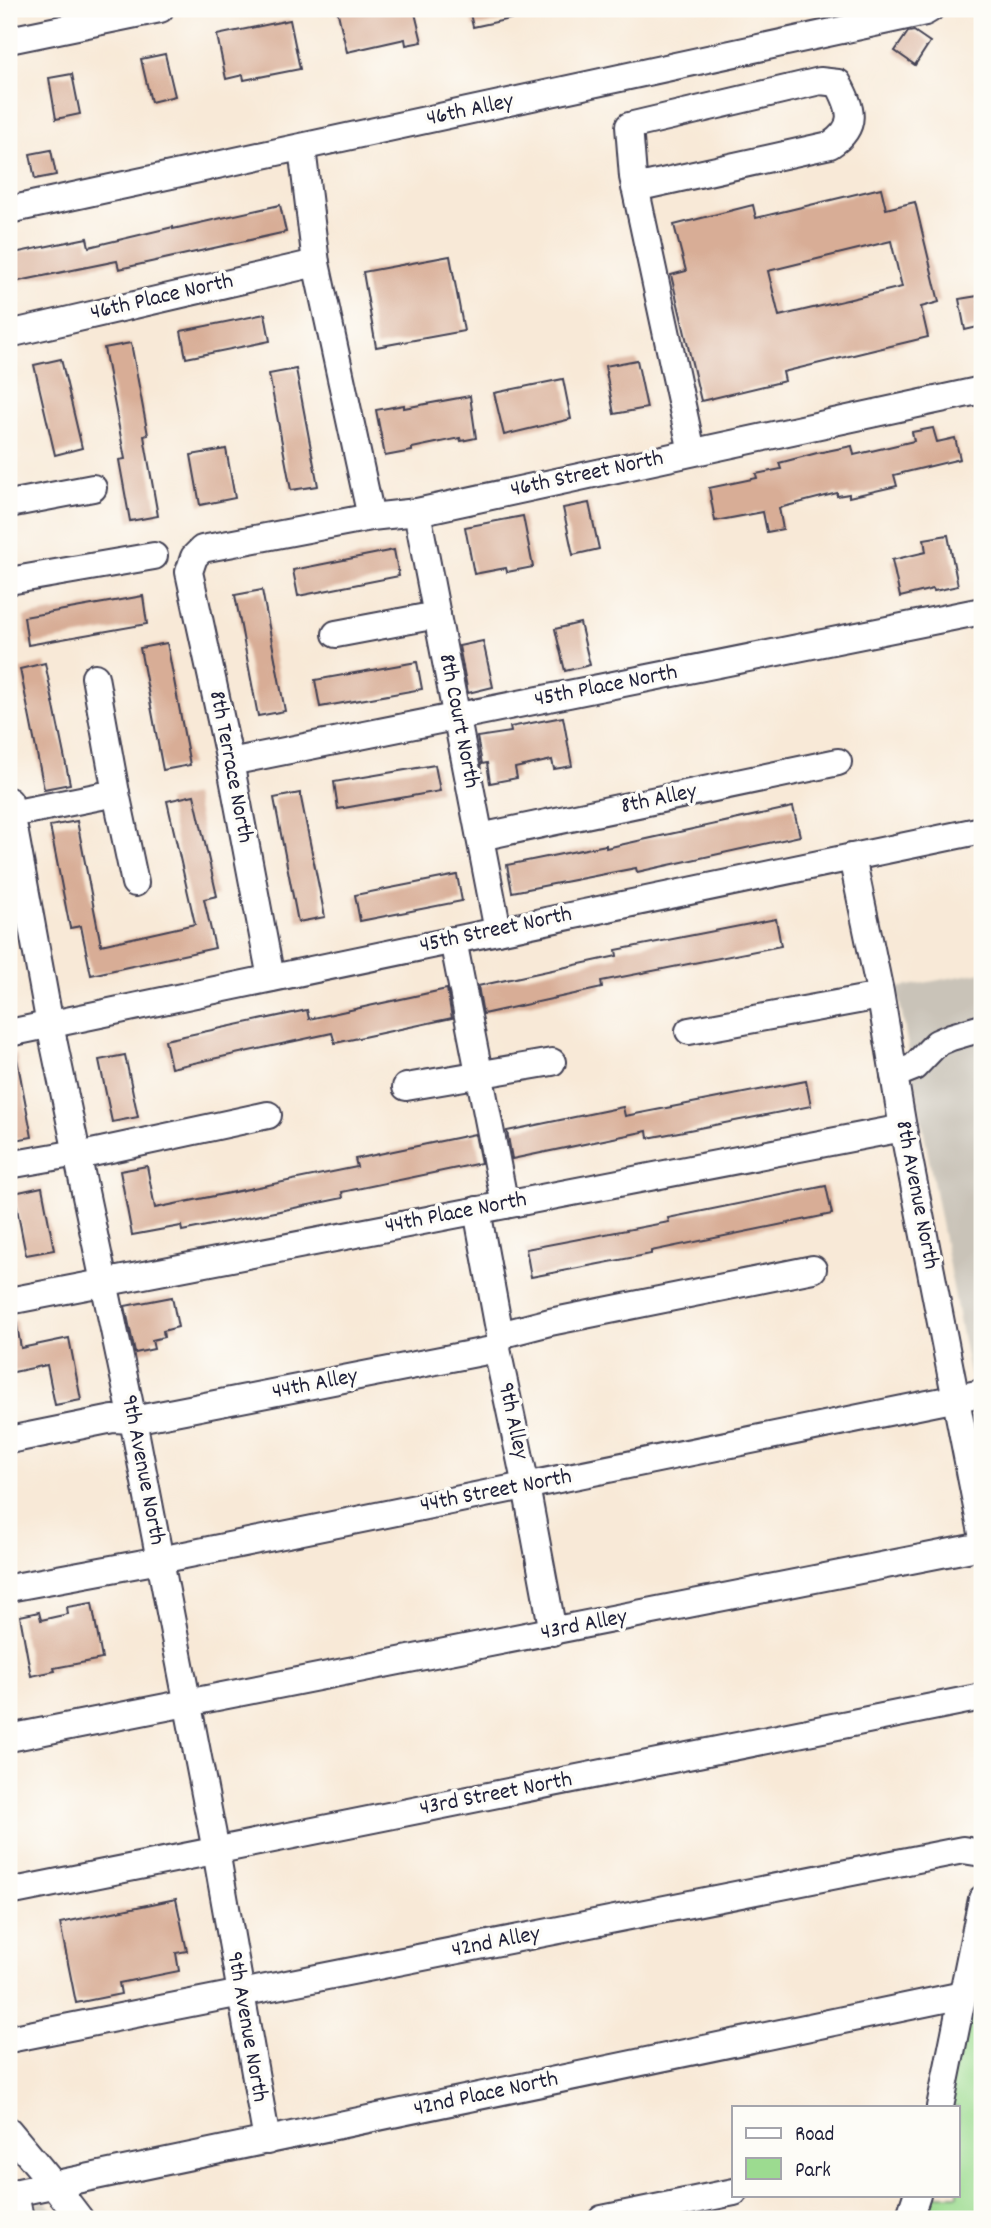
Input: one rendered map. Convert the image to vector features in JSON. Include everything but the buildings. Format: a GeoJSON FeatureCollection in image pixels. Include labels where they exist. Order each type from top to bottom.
{"type":"FeatureCollection","features":[{"type":"Feature","properties":{"kind":"street"},"geometry":{"type":"LineString","coordinates":[[9,40],[160,9]]}},
{"type":"Feature","properties":{"kind":"street","name":"46th Alley"},"geometry":{"type":"LineString","coordinates":[[9,210],[930,9]]}},
{"type":"Feature","properties":{"kind":"street"},"geometry":{"type":"LineString","coordinates":[[635,188],[830,145],[843,137],[851,121],[847,100],[838,83],[820,81],[629,126],[635,188],[692,453]]}},
{"type":"Feature","properties":{"kind":"street"},"geometry":{"type":"LineString","coordinates":[[302,148],[316,262],[371,517]]}},
{"type":"Feature","properties":{"kind":"street","name":"46th Place North"},"geometry":{"type":"LineString","coordinates":[[9,334],[316,262]]}},
{"type":"Feature","properties":{"kind":"street","name":"46th Street North"},"geometry":{"type":"LineString","coordinates":[[194,557],[202,549],[371,517],[417,512],[982,390]]}},
{"type":"Feature","properties":{"kind":"street"},"geometry":{"type":"LineString","coordinates":[[9,504],[93,488]]}},
{"type":"Feature","properties":{"kind":"street","name":"8th Court North"},"geometry":{"type":"LineString","coordinates":[[417,512],[498,931]]}},
{"type":"Feature","properties":{"kind":"street"},"geometry":{"type":"LineString","coordinates":[[9,581],[154,556]]}},
{"type":"Feature","properties":{"kind":"street","name":"8th Terrace North"},"geometry":{"type":"LineString","coordinates":[[194,557],[189,572],[230,762],[271,978]]}},
{"type":"Feature","properties":{"kind":"street","name":"45th Place North"},"geometry":{"type":"LineString","coordinates":[[230,762],[982,611]]}},
{"type":"Feature","properties":{"kind":"street"},"geometry":{"type":"LineString","coordinates":[[336,634],[437,615]]}},
{"type":"Feature","properties":{"kind":"street"},"geometry":{"type":"LineString","coordinates":[[95,677],[135,883]]}},
{"type":"Feature","properties":{"kind":"street","name":"8th Alley"},"geometry":{"type":"LineString","coordinates":[[480,837],[838,762]]}},
{"type":"Feature","properties":{"kind":"street"},"geometry":{"type":"LineString","coordinates":[[10,808],[116,793]]}},
{"type":"Feature","properties":{"kind":"street","name":"9th Avenue North"},"geometry":{"type":"LineString","coordinates":[[10,808],[50,1025],[160,1560],[216,1851],[267,2141]]}},
{"type":"Feature","properties":{"kind":"street","name":"45th Street North"},"geometry":{"type":"LineString","coordinates":[[9,1033],[982,830]]}},
{"type":"Feature","properties":{"kind":"street","name":"8th Avenue North"},"geometry":{"type":"LineString","coordinates":[[852,857],[982,1533]]}},
{"type":"Feature","properties":{"kind":"street"},"geometry":{"type":"LineString","coordinates":[[453,940],[505,1205]]}},
{"type":"Feature","properties":{"kind":"street"},"geometry":{"type":"LineString","coordinates":[[689,1031],[880,996]]}},
{"type":"Feature","properties":{"kind":"street"},"geometry":{"type":"LineString","coordinates":[[894,1075],[915,1067],[937,1043],[982,1028]]}},
{"type":"Feature","properties":{"kind":"street"},"geometry":{"type":"LineString","coordinates":[[406,1087],[552,1062]]}},
{"type":"Feature","properties":{"kind":"street"},"geometry":{"type":"LineString","coordinates":[[9,1165],[78,1154],[268,1115]]}},
{"type":"Feature","properties":{"kind":"street","name":"44th Place North"},"geometry":{"type":"LineString","coordinates":[[9,1301],[903,1128]]}},
{"type":"Feature","properties":{"kind":"street","name":"9th Alley"},"geometry":{"type":"LineString","coordinates":[[477,1210],[553,1632]]}},
{"type":"Feature","properties":{"kind":"street","name":"44th Alley"},"geometry":{"type":"LineString","coordinates":[[9,1440],[113,1419],[133,1420],[499,1342],[550,1322],[813,1269]]}},
{"type":"Feature","properties":{"kind":"street","name":"44th Street North"},"geometry":{"type":"LineString","coordinates":[[9,1588],[160,1560],[982,1393]]}},
{"type":"Feature","properties":{"kind":"street","name":"43rd Alley"},"geometry":{"type":"LineString","coordinates":[[9,1738],[982,1546]]}},
{"type":"Feature","properties":{"kind":"street","name":"43rd Street North"},"geometry":{"type":"LineString","coordinates":[[9,1892],[982,1698]]}},
{"type":"Feature","properties":{"kind":"street","name":"42nd Alley"},"geometry":{"type":"LineString","coordinates":[[9,2039],[963,1850],[982,1853]]}},
{"type":"Feature","properties":{"kind":"street"},"geometry":{"type":"LineString","coordinates":[[940,2106],[982,1899]]}},
{"type":"Feature","properties":{"kind":"street","name":"42nd Place North"},"geometry":{"type":"LineString","coordinates":[[12,2193],[963,1995]]}},
{"type":"Feature","properties":{"kind":"street"},"geometry":{"type":"LineString","coordinates":[[9,2131],[80,2219]]}},
{"type":"Feature","properties":{"kind":"street"},"geometry":{"type":"LineString","coordinates":[[601,2219],[732,2192]]}},
{"type":"Feature","properties":{"kind":"street"},"geometry":{"type":"LineString","coordinates":[[12,2193],[20,2219]]}},
{"type":"Feature","properties":{"kind":"street"},"geometry":{"type":"LineString","coordinates":[[909,2219],[917,2196]]}},
{"type":"Feature","properties":{"kind":"shaded area"},"geometry":{"type":"Polygon","coordinates":[[[982,972],[982,1442],[897,988],[982,972]]]}},
{"type":"Feature","properties":{"kind":"shaded area"},"geometry":{"type":"Polygon","coordinates":[[[46,2201],[61,2219],[9,2219],[9,2209],[46,2201]]]}},
{"type":"Feature","properties":{"kind":"green space"},"geometry":{"type":"Polygon","coordinates":[[[982,1936],[982,2219],[920,2219],[925,2196],[960,2196],[960,2106],[945,2106],[982,1936]]]}}]}
